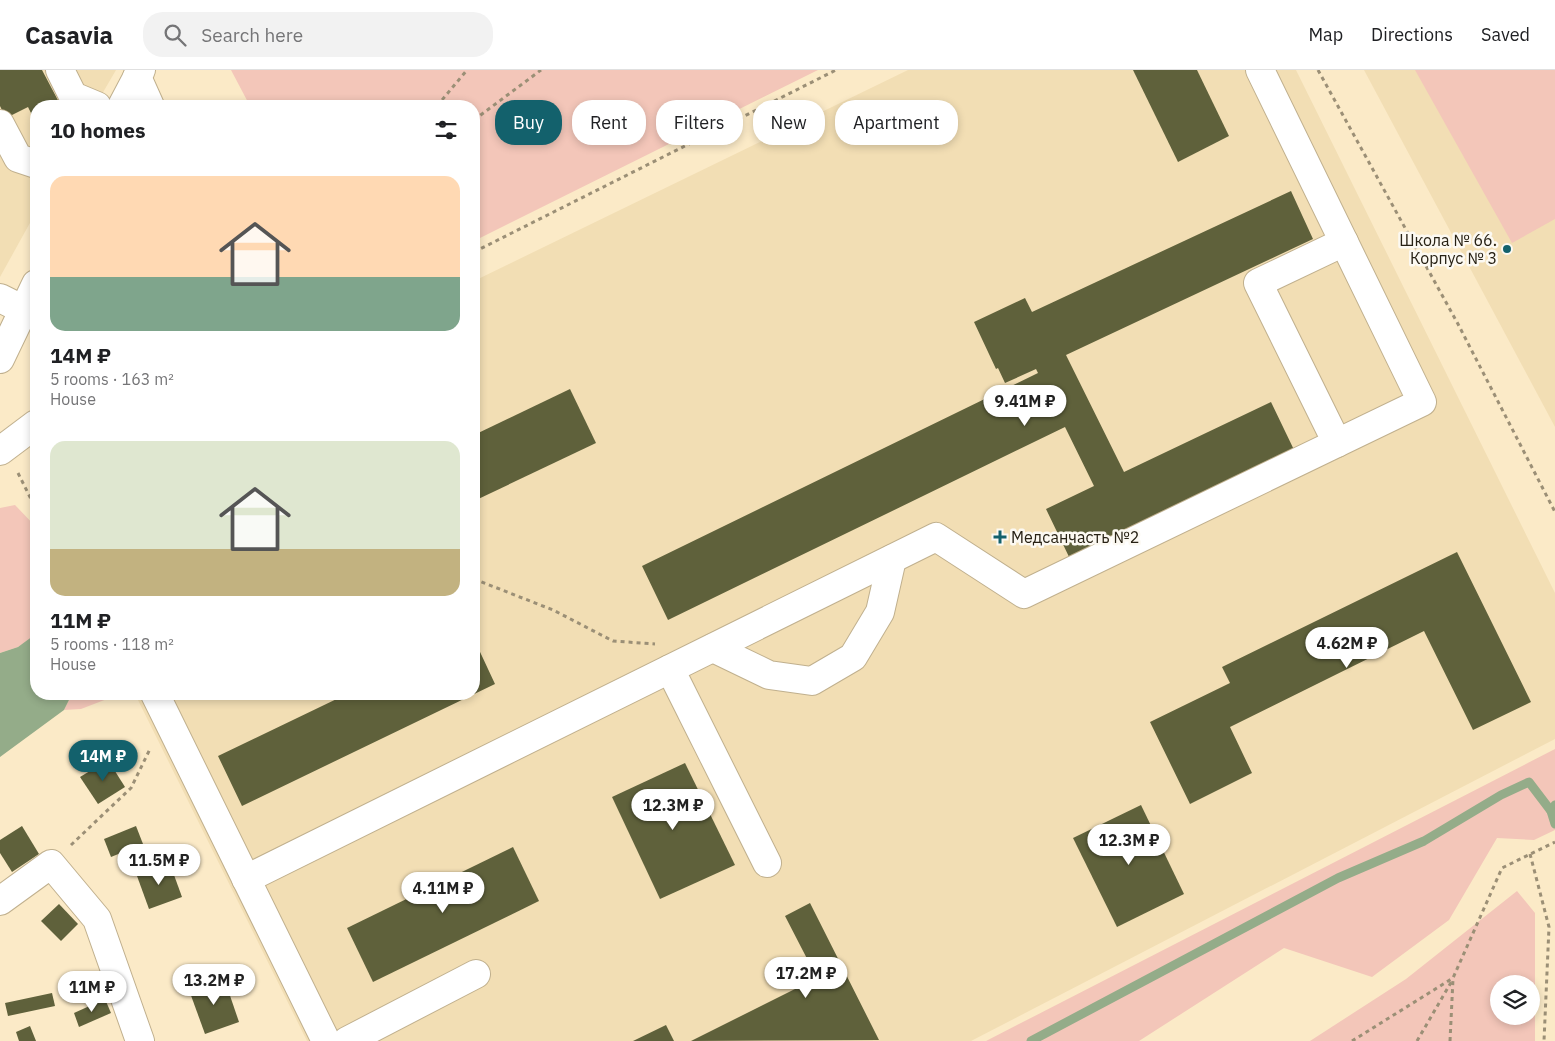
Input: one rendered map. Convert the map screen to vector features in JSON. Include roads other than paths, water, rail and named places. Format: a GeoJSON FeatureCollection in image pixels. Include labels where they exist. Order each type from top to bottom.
{"type":"FeatureCollection","features":[{"type":"Feature","properties":{"kind":"street"},"geometry":{"type":"LineString","coordinates":[[60,70],[72,96],[82,100]]}},
{"type":"Feature","properties":{"kind":"street"},"geometry":{"type":"LineString","coordinates":[[246,879],[936,537],[1024,594],[1422,402],[1260,70]]}},
{"type":"Feature","properties":{"kind":"street"},"geometry":{"type":"LineString","coordinates":[[125,100],[139,73]]}},
{"type":"Feature","properties":{"kind":"street"},"geometry":{"type":"LineString","coordinates":[[139,73],[148,100]]}},
{"type":"Feature","properties":{"kind":"street"},"geometry":{"type":"LineString","coordinates":[[0,124],[18,158],[30,162]]}},
{"type":"Feature","properties":{"kind":"street"},"geometry":{"type":"LineString","coordinates":[[1337,444],[1258,283],[1344,242]]}},
{"type":"Feature","properties":{"kind":"street"},"geometry":{"type":"LineString","coordinates":[[0,359],[12,304],[30,289]]}},
{"type":"Feature","properties":{"kind":"street"},"geometry":{"type":"LineString","coordinates":[[3,450],[30,429]]}},
{"type":"Feature","properties":{"kind":"street"},"geometry":{"type":"LineString","coordinates":[[713,648],[770,675],[812,681],[854,657],[880,612],[892,559]]}},
{"type":"Feature","properties":{"kind":"street"},"geometry":{"type":"LineString","coordinates":[[670,669],[767,863]]}},
{"type":"Feature","properties":{"kind":"street"},"geometry":{"type":"LineString","coordinates":[[158,700],[326,1041]]}},
{"type":"Feature","properties":{"kind":"street"},"geometry":{"type":"LineString","coordinates":[[0,901],[51,864],[97,919],[140,1041]]}},
{"type":"Feature","properties":{"kind":"street"},"geometry":{"type":"LineString","coordinates":[[347,1041],[476,974]]}},
{"type":"Feature","properties":{"kind":"waterway"},"geometry":{"type":"LineString","coordinates":[[1031,1041],[1338,878],[1424,841],[1501,795],[1529,782],[1551,811]]}},
{"type":"Feature","properties":{"kind":"waterway"},"geometry":{"type":"LineString","coordinates":[[1555,805],[1551,811],[1555,824]]}},
{"type":"Feature","properties":{"kind":"place","name":"Школа № 66. Корпус № 3"},"geometry":{"type":"Point","coordinates":[1507,249]}},
{"type":"Feature","properties":{"kind":"place","name":"Медсанчасть №2"},"geometry":{"type":"Point","coordinates":[1000,537]}}]}
